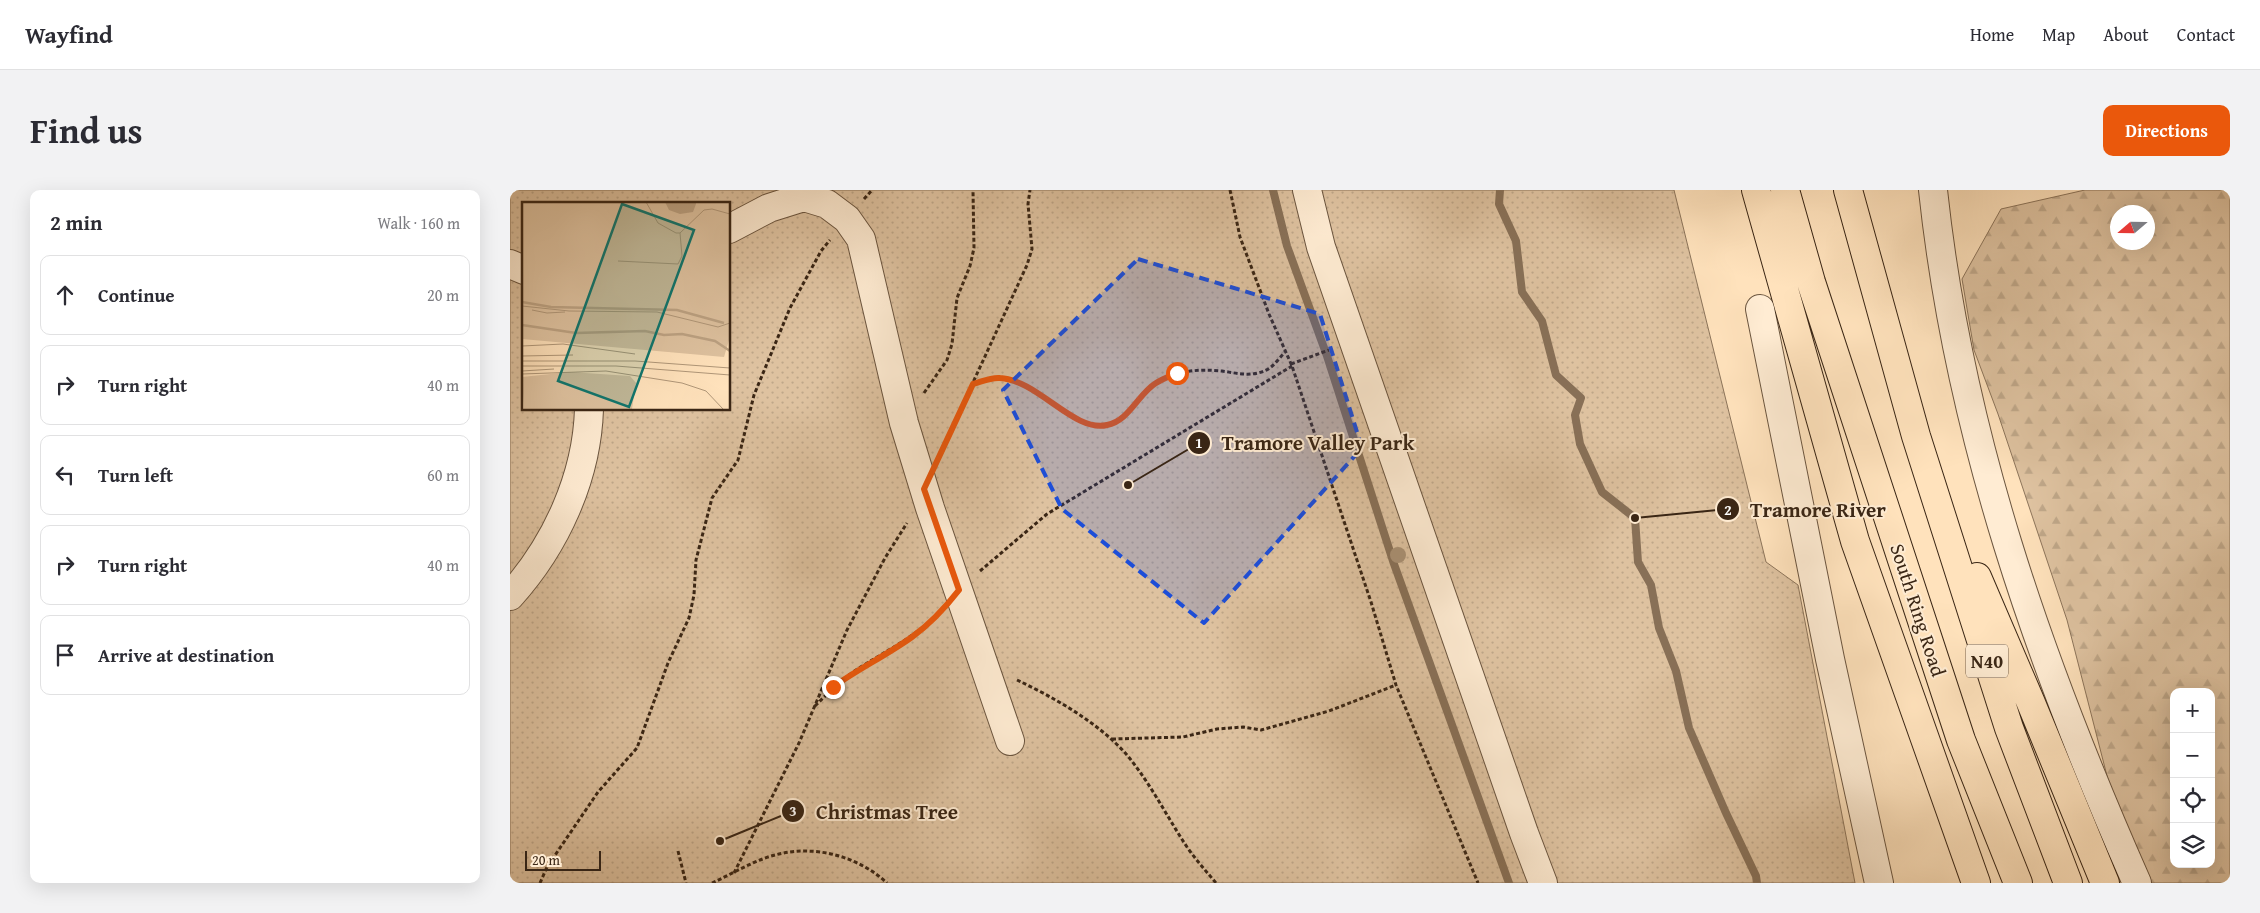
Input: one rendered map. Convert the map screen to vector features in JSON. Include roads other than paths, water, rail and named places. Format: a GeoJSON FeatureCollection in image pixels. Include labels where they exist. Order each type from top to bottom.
{"type":"FeatureCollection","features":[{"type":"Feature","properties":{"kind":"highway"},"geometry":{"type":"LineString","coordinates":[[1756,190],[1855,541],[1976,883]]}},
{"type":"Feature","properties":{"kind":"highway","name":"South Ring Road"},"geometry":{"type":"LineString","coordinates":[[1785,190],[1811,282],[1961,740],[2018,883]]}},
{"type":"Feature","properties":{"kind":"highway","name":"N40"},"geometry":{"type":"LineString","coordinates":[[1848,190],[1916,436],[2009,728],[2068,883]]}},
{"type":"Feature","properties":{"kind":"highway"},"geometry":{"type":"LineString","coordinates":[[1916,436],[2032,703],[2105,883]]}},
{"type":"Feature","properties":{"kind":"highway"},"geometry":{"type":"LineString","coordinates":[[1961,740],[1994,883]]}},
{"type":"Feature","properties":{"kind":"street"},"geometry":{"type":"LineString","coordinates":[[1307,190],[1321,247],[1542,883]]}},
{"type":"Feature","properties":{"kind":"street"},"geometry":{"type":"LineString","coordinates":[[1933,190],[1938,236],[1958,355],[1974,428],[1994,501],[2035,630],[2105,810],[2137,883]]}},
{"type":"Feature","properties":{"kind":"street"},"geometry":{"type":"LineString","coordinates":[[730,228],[769,208],[804,197],[827,204],[847,219],[861,239],[904,423],[924,489],[1010,741]]}},
{"type":"Feature","properties":{"kind":"street"},"geometry":{"type":"LineString","coordinates":[[510,264],[522,269]]}},
{"type":"Feature","properties":{"kind":"street"},"geometry":{"type":"LineString","coordinates":[[1760,309],[1828,650],[1879,883]]}},
{"type":"Feature","properties":{"kind":"street"},"geometry":{"type":"LineString","coordinates":[[510,596],[547,545],[573,492],[582,464],[589,428],[589,410]]}},
{"type":"Feature","properties":{"kind":"waterway"},"geometry":{"type":"LineString","coordinates":[[1273,190],[1287,246],[1327,356],[1394,564],[1509,883]]}},
{"type":"Feature","properties":{"kind":"waterway"},"geometry":{"type":"LineString","coordinates":[[1500,190],[1499,204],[1516,241],[1522,292],[1542,321],[1556,375],[1581,398],[1575,415],[1580,444],[1602,492],[1635,518],[1638,562],[1651,585],[1659,628],[1676,671],[1689,728],[1756,876],[1757,883]]}},
{"type":"Feature","properties":{"kind":"place","name":"Tramore Valley Park"},"geometry":{"type":"Point","coordinates":[1128,485]}},
{"type":"Feature","properties":{"kind":"place","name":"Tramore River"},"geometry":{"type":"Point","coordinates":[1635,518]}},
{"type":"Feature","properties":{"kind":"place","name":"Christmas Tree"},"geometry":{"type":"Point","coordinates":[720,841]}}]}
